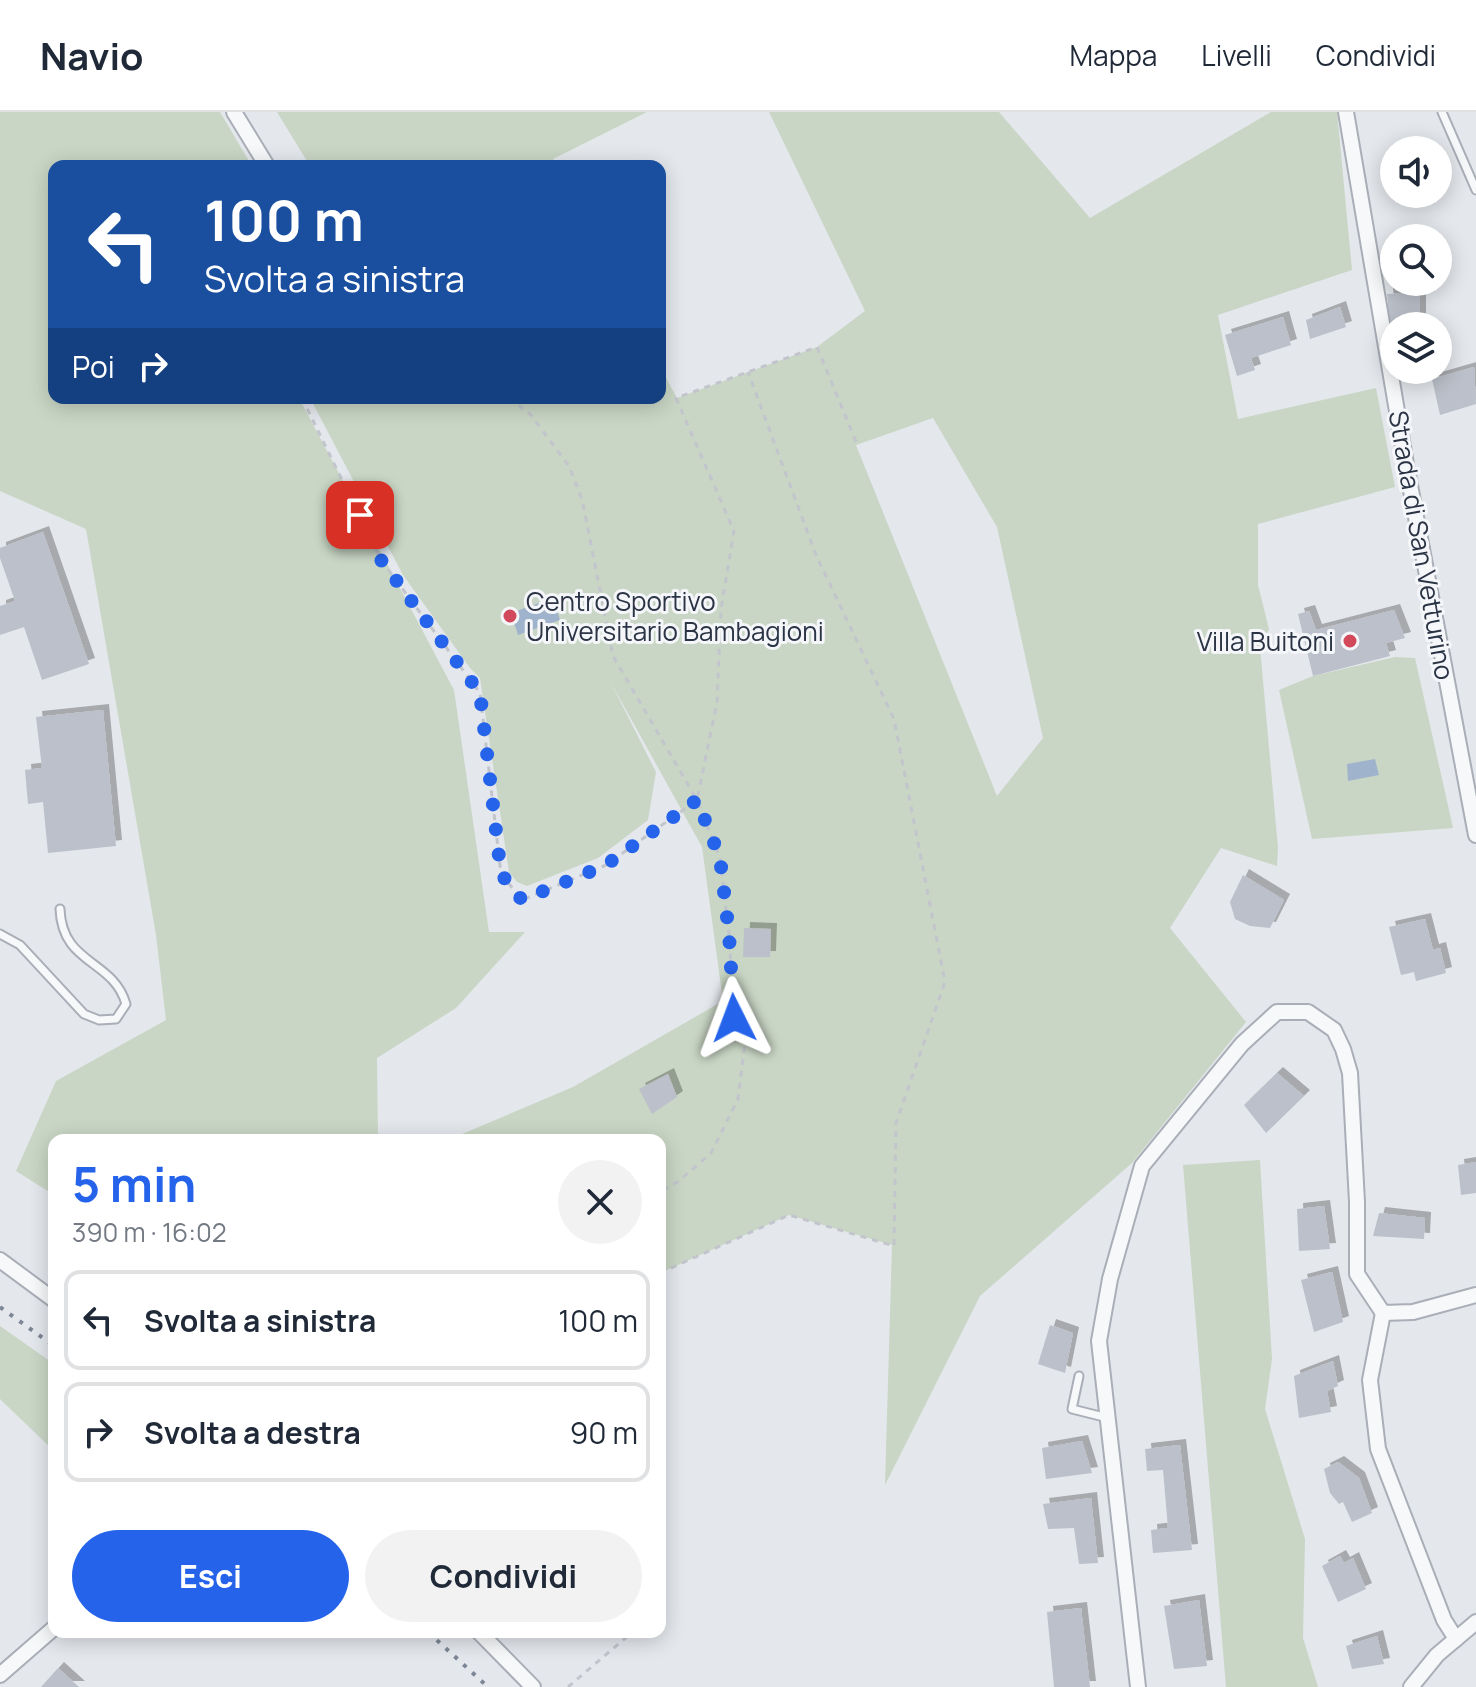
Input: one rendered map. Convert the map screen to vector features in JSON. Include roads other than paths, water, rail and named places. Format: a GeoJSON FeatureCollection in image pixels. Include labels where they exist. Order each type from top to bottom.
{"type":"FeatureCollection","features":[{"type":"Feature","properties":{"kind":"street"},"geometry":{"type":"LineString","coordinates":[[234,112],[263,160]]}},
{"type":"Feature","properties":{"kind":"street","name":"Strada di San Vetturino"},"geometry":{"type":"LineString","coordinates":[[1346,112],[1406,464],[1476,835]]}},
{"type":"Feature","properties":{"kind":"street"},"geometry":{"type":"LineString","coordinates":[[1138,1687],[1099,1341],[1110,1279],[1142,1166],[1242,1044],[1277,1012],[1308,1012],[1334,1030],[1350,1073],[1357,1202],[1357,1274],[1383,1313],[1370,1380],[1378,1449],[1444,1620],[1456,1639]]}},
{"type":"Feature","properties":{"kind":"street"},"geometry":{"type":"LineString","coordinates":[[0,1260],[48,1296]]}},
{"type":"Feature","properties":{"kind":"street"},"geometry":{"type":"LineString","coordinates":[[1383,1313],[1413,1312],[1476,1295]]}},
{"type":"Feature","properties":{"kind":"street"},"geometry":{"type":"LineString","coordinates":[[1411,1687],[1437,1655],[1476,1622]]}},
{"type":"Feature","properties":{"kind":"street"},"geometry":{"type":"LineString","coordinates":[[0,1675],[48,1633]]}},
{"type":"Feature","properties":{"kind":"street"},"geometry":{"type":"LineString","coordinates":[[485,1638],[533,1687]]}},
{"type":"Feature","properties":{"kind":"lane"},"geometry":{"type":"LineString","coordinates":[[1442,112],[1476,190]]}},
{"type":"Feature","properties":{"kind":"lane"},"geometry":{"type":"LineString","coordinates":[[0,934],[20,945],[84,1014],[99,1020],[116,1019],[126,1004],[122,989],[75,952],[60,925],[60,909]]}},
{"type":"Feature","properties":{"kind":"lane"},"geometry":{"type":"LineString","coordinates":[[1079,1376],[1072,1409],[1108,1418]]}},
{"type":"Feature","properties":{"kind":"water"},"geometry":{"type":"Polygon","coordinates":[[[553,598],[560,620],[518,635],[511,613],[553,598]]]}},
{"type":"Feature","properties":{"kind":"water"},"geometry":{"type":"Polygon","coordinates":[[[1375,759],[1379,775],[1348,781],[1347,764],[1375,759]]]}},
{"type":"Feature","properties":{"kind":"railway"},"geometry":{"type":"LineString","coordinates":[[0,1307],[48,1342]]}},
{"type":"Feature","properties":{"kind":"railway"},"geometry":{"type":"LineString","coordinates":[[435,1638],[488,1687]]}},
{"type":"Feature","properties":{"kind":"place","name":"Centro Sportivo Universitario Bambagioni"},"geometry":{"type":"Point","coordinates":[510,616]}},
{"type":"Feature","properties":{"kind":"place","name":"Villa Buitoni"},"geometry":{"type":"Point","coordinates":[1350,641]}}]}
